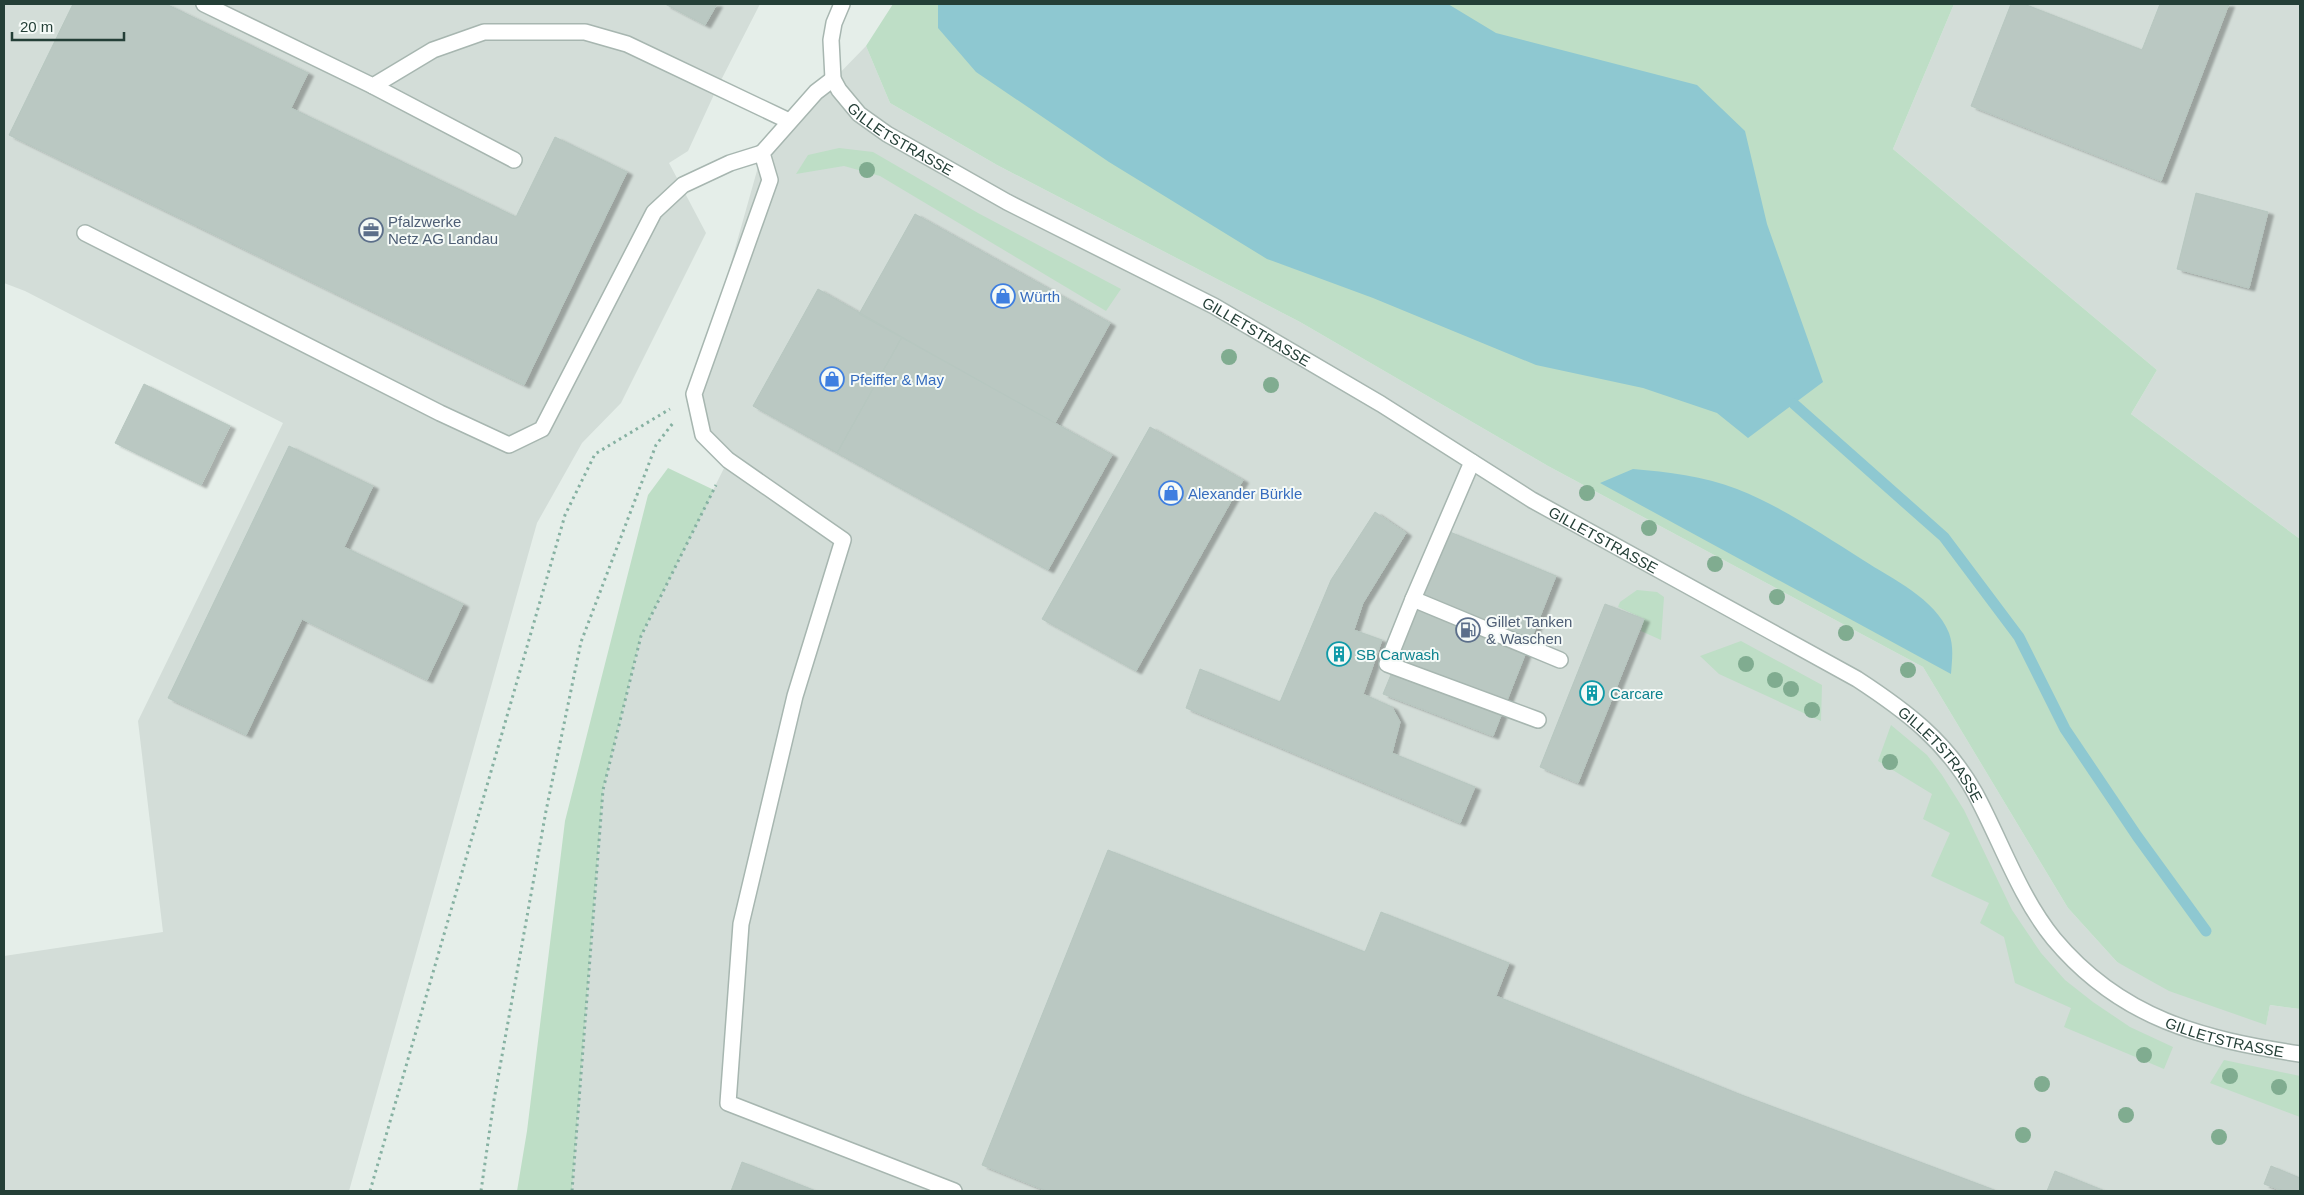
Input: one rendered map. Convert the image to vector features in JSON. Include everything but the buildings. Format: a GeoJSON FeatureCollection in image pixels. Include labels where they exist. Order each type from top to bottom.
{"type":"FeatureCollection","features":[{"type":"Feature","properties":{"kind":"street"},"geometry":{"type":"LineString","coordinates":[[204,4],[374,86],[514,160]]}},
{"type":"Feature","properties":{"kind":"street"},"geometry":{"type":"LineString","coordinates":[[85,233],[440,413],[509,445],[542,429],[654,212],[682,185],[730,163],[762,153],[816,92],[833,79],[831,40],[834,23],[842,4]]}},
{"type":"Feature","properties":{"kind":"street"},"geometry":{"type":"LineString","coordinates":[[374,86],[433,50],[484,32],[585,32],[627,44],[789,121]]}},
{"type":"Feature","properties":{"kind":"street","name":"GILLETSTRASSE"},"geometry":{"type":"LineString","coordinates":[[833,79],[838,90],[858,114],[922,155],[1007,202],[1214,306],[1373,399],[1540,504],[1857,679],[1901,708],[1938,742],[1955,763],[1974,792],[2028,900],[2054,938],[2084,970],[2101,984],[2158,1020],[2201,1034],[2300,1054]]}},
{"type":"Feature","properties":{"kind":"street"},"geometry":{"type":"LineString","coordinates":[[762,153],[770,180],[694,394],[703,435],[728,460],[843,540],[795,696],[741,924],[728,1103],[954,1191]]}},
{"type":"Feature","properties":{"kind":"street"},"geometry":{"type":"LineString","coordinates":[[1472,462],[1387,664],[1538,720]]}},
{"type":"Feature","properties":{"kind":"street"},"geometry":{"type":"LineString","coordinates":[[1414,599],[1560,660]]}},
{"type":"Feature","properties":{"kind":"path"},"geometry":{"type":"LineString","coordinates":[[370,1191],[565,515],[595,454],[694,394]]}},
{"type":"Feature","properties":{"kind":"path"},"geometry":{"type":"LineString","coordinates":[[481,1191],[496,1090],[546,811],[581,642],[656,445],[694,394]]}},
{"type":"Feature","properties":{"kind":"path"},"geometry":{"type":"LineString","coordinates":[[572,1191],[602,790],[641,636],[728,460]]}},
{"type":"Feature","properties":{"kind":"shaded area"},"geometry":{"type":"Polygon","coordinates":[[[4,4],[760,4],[717,88],[688,151],[669,163],[706,233],[621,403],[582,443],[537,523],[349,1191],[4,1191],[4,956],[163,932],[138,721],[283,423],[25,291],[4,283],[4,4]]]}},
{"type":"Feature","properties":{"kind":"shaded area"},"geometry":{"type":"Polygon","coordinates":[[[1954,4],[2300,4],[2300,539],[2131,414],[2157,370],[1893,149],[1954,4]]]}},
{"type":"Feature","properties":{"kind":"shaded area"},"geometry":{"type":"Polygon","coordinates":[[[866,46],[890,103],[997,165],[1300,322],[1548,466],[1923,667],[2068,908],[2117,962],[2266,1024],[2270,1005],[2300,1009],[2300,1191],[572,1191],[603,790],[641,636],[728,460],[703,435],[694,394],[762,153],[866,46]]]}},
{"type":"Feature","properties":{"kind":"green space"},"geometry":{"type":"Polygon","coordinates":[[[893,4],[1954,4],[1893,149],[2157,370],[2131,414],[2300,539],[2300,1009],[2270,1005],[2266,1025],[2169,991],[2117,962],[2068,908],[1923,667],[1548,466],[1300,322],[997,165],[890,103],[866,46],[893,4]]]}},
{"type":"Feature","properties":{"kind":"green space"},"geometry":{"type":"Polygon","coordinates":[[[839,148],[873,152],[978,213],[1121,289],[1106,311],[880,176],[844,166],[796,174],[808,155],[839,148]]]}},
{"type":"Feature","properties":{"kind":"green space"},"geometry":{"type":"Polygon","coordinates":[[[668,468],[714,490],[641,636],[603,790],[572,1191],[517,1191],[527,1131],[565,821],[648,495],[668,468]]]}},
{"type":"Feature","properties":{"kind":"green space"},"geometry":{"type":"Polygon","coordinates":[[[1637,590],[1657,592],[1664,597],[1661,640],[1641,631],[1644,619],[1618,607],[1620,602],[1637,590]]]}},
{"type":"Feature","properties":{"kind":"green space"},"geometry":{"type":"Polygon","coordinates":[[[1741,641],[1822,685],[1821,721],[1719,674],[1700,656],[1741,641]]]}},
{"type":"Feature","properties":{"kind":"green space"},"geometry":{"type":"Polygon","coordinates":[[[1891,725],[1927,755],[1942,775],[1964,810],[2012,910],[2041,953],[2065,980],[2093,1002],[2130,1027],[2173,1047],[2164,1069],[2064,1027],[2071,1008],[2015,983],[2004,937],[1980,923],[1989,903],[1931,876],[1950,833],[1923,819],[1932,794],[1878,761],[1891,725]]]}},
{"type":"Feature","properties":{"kind":"green space"},"geometry":{"type":"Polygon","coordinates":[[[2224,1060],[2300,1076],[2300,1117],[2210,1083],[2224,1060]]]}},
{"type":"Feature","properties":{"kind":"water"},"geometry":{"type":"Polygon","coordinates":[[[938,4],[1448,4],[1496,33],[1697,85],[1745,131],[1767,224],[1823,382],[1748,438],[1717,413],[1643,388],[1536,365],[1373,298],[1267,259],[1109,162],[976,72],[938,28],[938,4]]]}},
{"type":"Feature","properties":{"kind":"water"},"geometry":{"type":"Polygon","coordinates":[[[1633,469],[1698,478],[1754,496],[1801,522],[1912,590],[1934,610],[1949,633],[1952,643],[1951,674],[1600,483],[1633,469]]]}},
{"type":"Feature","properties":{"kind":"waterway"},"geometry":{"type":"LineString","coordinates":[[1794,404],[1944,537],[2019,637],[2065,729],[2137,836],[2206,931]]}},
{"type":"Feature","properties":{"kind":"place","name":"Pfalzwerke Netz AG Landau"},"geometry":{"type":"Point","coordinates":[371,230]}},
{"type":"Feature","properties":{"kind":"place","name":"Würth"},"geometry":{"type":"Point","coordinates":[1003,296]}},
{"type":"Feature","properties":{"kind":"place","name":"Pfeiffer & May"},"geometry":{"type":"Point","coordinates":[832,379]}},
{"type":"Feature","properties":{"kind":"place","name":"Alexander Bürkle"},"geometry":{"type":"Point","coordinates":[1171,493]}},
{"type":"Feature","properties":{"kind":"place","name":"Gillet Tanken & Waschen"},"geometry":{"type":"Point","coordinates":[1468,630]}},
{"type":"Feature","properties":{"kind":"place","name":"SB Carwash"},"geometry":{"type":"Point","coordinates":[1339,654]}},
{"type":"Feature","properties":{"kind":"place","name":"Carcare"},"geometry":{"type":"Point","coordinates":[1592,693]}}]}
